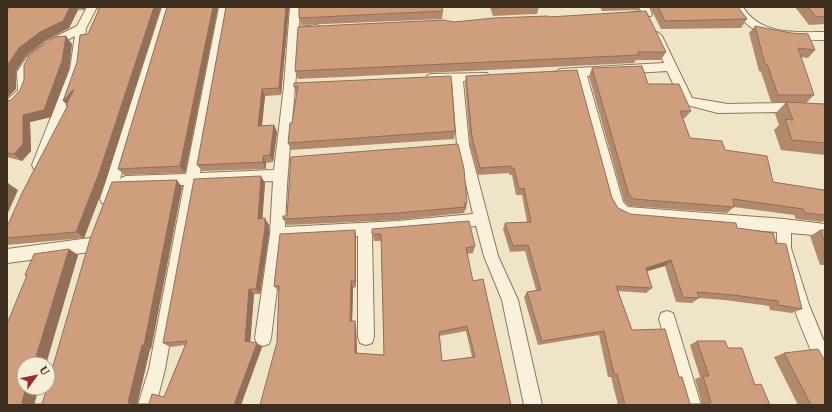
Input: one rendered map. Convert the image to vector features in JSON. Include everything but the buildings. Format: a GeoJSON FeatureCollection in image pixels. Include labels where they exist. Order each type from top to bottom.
{"type":"FeatureCollection","features":[{"type":"Feature","properties":{"kind":"street"},"geometry":{"type":"LineString","coordinates":[[34,175],[59,116],[76,69],[81,28],[92,7]]}},
{"type":"Feature","properties":{"kind":"street"},"geometry":{"type":"LineString","coordinates":[[103,210],[113,183],[167,7]]}},
{"type":"Feature","properties":{"kind":"street"},"geometry":{"type":"LineString","coordinates":[[147,405],[157,369],[224,7]]}},
{"type":"Feature","properties":{"kind":"street"},"geometry":{"type":"LineString","coordinates":[[263,338],[277,234],[280,175],[287,158],[294,86],[293,31],[295,7]]}},
{"type":"Feature","properties":{"kind":"street"},"geometry":{"type":"LineString","coordinates":[[738,7],[749,22],[764,29],[783,33],[825,36]]}},
{"type":"Feature","properties":{"kind":"street"},"geometry":{"type":"LineString","coordinates":[[624,15],[645,10],[687,101],[703,107],[738,110],[770,108],[825,110]]}},
{"type":"Feature","properties":{"kind":"street"},"geometry":{"type":"LineString","coordinates":[[7,106],[22,96],[25,91],[23,73],[30,61],[37,54],[81,28]]}},
{"type":"Feature","properties":{"kind":"street"},"geometry":{"type":"LineString","coordinates":[[293,31],[324,29]]}},
{"type":"Feature","properties":{"kind":"street"},"geometry":{"type":"LineString","coordinates":[[550,73],[671,67]]}},
{"type":"Feature","properties":{"kind":"street"},"geometry":{"type":"LineString","coordinates":[[580,72],[616,204],[619,209],[625,213],[784,224],[823,230]]}},
{"type":"Feature","properties":{"kind":"street"},"geometry":{"type":"LineString","coordinates":[[417,79],[496,75]]}},
{"type":"Feature","properties":{"kind":"street"},"geometry":{"type":"LineString","coordinates":[[457,77],[463,145],[490,256],[510,300],[533,405]]}},
{"type":"Feature","properties":{"kind":"street"},"geometry":{"type":"LineString","coordinates":[[448,146],[463,145]]}},
{"type":"Feature","properties":{"kind":"street"},"geometry":{"type":"LineString","coordinates":[[113,183],[192,178],[280,175]]}},
{"type":"Feature","properties":{"kind":"street"},"geometry":{"type":"LineString","coordinates":[[277,234],[365,229],[481,219]]}},
{"type":"Feature","properties":{"kind":"street"},"geometry":{"type":"LineString","coordinates":[[784,224],[784,248],[802,304],[825,364]]}},
{"type":"Feature","properties":{"kind":"street"},"geometry":{"type":"LineString","coordinates":[[365,229],[366,337]]}},
{"type":"Feature","properties":{"kind":"street"},"geometry":{"type":"LineString","coordinates":[[7,256],[92,238],[85,260]]}},
{"type":"Feature","properties":{"kind":"street"},"geometry":{"type":"LineString","coordinates":[[667,319],[692,405]]}}]}
